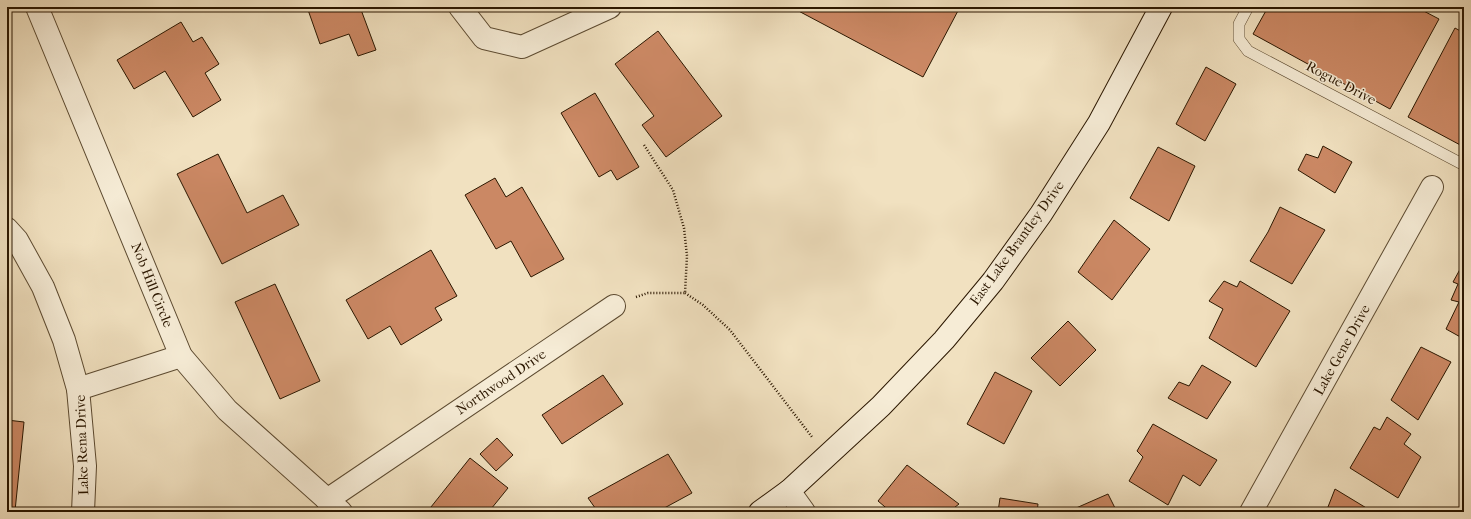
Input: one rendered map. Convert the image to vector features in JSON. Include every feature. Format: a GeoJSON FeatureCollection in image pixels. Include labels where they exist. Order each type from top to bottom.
{"type":"FeatureCollection","features":[{"type":"Feature","properties":{"kind":"street","name":"Nob Hill Circle"},"geometry":{"type":"LineString","coordinates":[[37,7],[181,356],[227,410],[334,506]]}},
{"type":"Feature","properties":{"kind":"street"},"geometry":{"type":"LineString","coordinates":[[460,7],[484,38],[522,47],[610,7]]}},
{"type":"Feature","properties":{"kind":"street","name":"East Lake Brantley Drive"},"geometry":{"type":"LineString","coordinates":[[760,512],[789,491],[881,406],[938,346],[993,281],[1041,214],[1099,123],[1161,7]]}},
{"type":"Feature","properties":{"kind":"street","name":"Lake Gene Drive"},"geometry":{"type":"LineString","coordinates":[[1251,512],[1432,187]]}},
{"type":"Feature","properties":{"kind":"street"},"geometry":{"type":"LineString","coordinates":[[7,229],[17,240],[43,287],[64,340],[78,389]]}},
{"type":"Feature","properties":{"kind":"street","name":"Northwood Drive"},"geometry":{"type":"LineString","coordinates":[[334,506],[614,306]]}},
{"type":"Feature","properties":{"kind":"street","name":"Lake Rena Drive"},"geometry":{"type":"LineString","coordinates":[[83,512],[85,466],[78,389],[181,356]]}},
{"type":"Feature","properties":{"kind":"street"},"geometry":{"type":"LineString","coordinates":[[789,491],[804,512]]}},
{"type":"Feature","properties":{"kind":"lane","name":"Rogue Drive"},"geometry":{"type":"LineString","coordinates":[[1248,7],[1239,24],[1239,39],[1248,51],[1464,166]]}},
{"type":"Feature","properties":{"kind":"path"},"geometry":{"type":"LineString","coordinates":[[644,145],[673,190],[684,228],[687,256],[685,293]]}},
{"type":"Feature","properties":{"kind":"path"},"geometry":{"type":"LineString","coordinates":[[614,306],[648,292],[685,293],[703,305],[730,330],[828,456]]}},
{"type":"Feature","properties":{"kind":"building"},"geometry":{"type":"Polygon","coordinates":[[[307,7],[360,7],[376,50],[358,56],[349,34],[320,44],[307,7]]]}},
{"type":"Feature","properties":{"kind":"building"},"geometry":{"type":"Polygon","coordinates":[[[791,7],[960,7],[923,77],[791,7]]]}},
{"type":"Feature","properties":{"kind":"building"},"geometry":{"type":"Polygon","coordinates":[[[1268,7],[1416,7],[1439,19],[1390,109],[1253,34],[1268,7]]]}},
{"type":"Feature","properties":{"kind":"building"},"geometry":{"type":"Polygon","coordinates":[[[181,22],[193,42],[202,37],[219,64],[205,73],[221,100],[193,117],[165,71],[134,89],[117,60],[181,22]]]}},
{"type":"Feature","properties":{"kind":"building"},"geometry":{"type":"Polygon","coordinates":[[[1455,28],[1464,33],[1464,147],[1408,117],[1455,28]]]}},
{"type":"Feature","properties":{"kind":"building"},"geometry":{"type":"Polygon","coordinates":[[[658,31],[722,116],[666,157],[642,125],[654,116],[615,64],[658,31]]]}},
{"type":"Feature","properties":{"kind":"building"},"geometry":{"type":"Polygon","coordinates":[[[1206,67],[1236,84],[1205,141],[1176,124],[1206,67]]]}},
{"type":"Feature","properties":{"kind":"building"},"geometry":{"type":"Polygon","coordinates":[[[595,93],[639,167],[617,180],[611,170],[599,177],[561,113],[595,93]]]}},
{"type":"Feature","properties":{"kind":"building"},"geometry":{"type":"Polygon","coordinates":[[[1323,146],[1352,162],[1335,193],[1298,170],[1306,154],[1318,158],[1323,146]]]}},
{"type":"Feature","properties":{"kind":"building"},"geometry":{"type":"Polygon","coordinates":[[[1158,147],[1195,166],[1169,221],[1130,198],[1158,147]]]}},
{"type":"Feature","properties":{"kind":"building"},"geometry":{"type":"Polygon","coordinates":[[[218,154],[247,213],[283,195],[299,225],[222,264],[177,174],[218,154]]]}},
{"type":"Feature","properties":{"kind":"building"},"geometry":{"type":"Polygon","coordinates":[[[495,178],[506,197],[522,187],[564,259],[531,277],[511,241],[496,249],[465,195],[495,178]]]}},
{"type":"Feature","properties":{"kind":"building"},"geometry":{"type":"Polygon","coordinates":[[[1280,207],[1325,230],[1292,284],[1250,261],[1268,232],[1280,207]]]}},
{"type":"Feature","properties":{"kind":"building"},"geometry":{"type":"Polygon","coordinates":[[[1114,220],[1150,249],[1112,300],[1078,272],[1114,220]]]}},
{"type":"Feature","properties":{"kind":"building"},"geometry":{"type":"Polygon","coordinates":[[[431,250],[457,296],[435,308],[442,320],[401,345],[390,326],[368,339],[346,300],[431,250]]]}},
{"type":"Feature","properties":{"kind":"building"},"geometry":{"type":"Polygon","coordinates":[[[1464,262],[1464,339],[1446,329],[1459,302],[1451,300],[1458,284],[1453,282],[1464,262]]]}},
{"type":"Feature","properties":{"kind":"building"},"geometry":{"type":"Polygon","coordinates":[[[1224,281],[1237,287],[1240,281],[1290,311],[1256,367],[1209,338],[1223,309],[1209,301],[1224,281]]]}},
{"type":"Feature","properties":{"kind":"building"},"geometry":{"type":"Polygon","coordinates":[[[275,284],[320,381],[280,399],[235,302],[275,284]]]}},
{"type":"Feature","properties":{"kind":"building"},"geometry":{"type":"Polygon","coordinates":[[[1068,321],[1096,350],[1060,386],[1031,358],[1068,321]]]}},
{"type":"Feature","properties":{"kind":"building"},"geometry":{"type":"Polygon","coordinates":[[[1421,347],[1451,362],[1418,420],[1391,400],[1421,347]]]}},
{"type":"Feature","properties":{"kind":"building"},"geometry":{"type":"Polygon","coordinates":[[[1202,365],[1231,382],[1207,419],[1168,398],[1179,382],[1189,386],[1202,365]]]}},
{"type":"Feature","properties":{"kind":"building"},"geometry":{"type":"Polygon","coordinates":[[[995,372],[1032,391],[1004,444],[967,424],[995,372]]]}},
{"type":"Feature","properties":{"kind":"building"},"geometry":{"type":"Polygon","coordinates":[[[603,375],[623,404],[562,444],[542,415],[603,375]]]}},
{"type":"Feature","properties":{"kind":"building"},"geometry":{"type":"Polygon","coordinates":[[[1387,417],[1411,434],[1404,444],[1421,457],[1398,498],[1350,468],[1374,427],[1380,430],[1387,417]]]}},
{"type":"Feature","properties":{"kind":"building"},"geometry":{"type":"Polygon","coordinates":[[[7,420],[24,422],[15,511],[7,510],[7,420]]]}},
{"type":"Feature","properties":{"kind":"building"},"geometry":{"type":"Polygon","coordinates":[[[1153,424],[1217,460],[1200,486],[1183,475],[1168,505],[1129,481],[1143,457],[1137,451],[1153,424]]]}},
{"type":"Feature","properties":{"kind":"building"},"geometry":{"type":"Polygon","coordinates":[[[497,438],[513,455],[496,471],[480,454],[497,438]]]}},
{"type":"Feature","properties":{"kind":"building"},"geometry":{"type":"Polygon","coordinates":[[[668,454],[692,493],[657,512],[598,512],[588,498],[668,454]]]}},
{"type":"Feature","properties":{"kind":"building"},"geometry":{"type":"Polygon","coordinates":[[[470,458],[508,488],[491,509],[494,512],[427,512],[470,458]]]}},
{"type":"Feature","properties":{"kind":"building"},"geometry":{"type":"Polygon","coordinates":[[[907,465],[959,504],[950,511],[952,512],[891,512],[878,501],[907,465]]]}},
{"type":"Feature","properties":{"kind":"building"},"geometry":{"type":"Polygon","coordinates":[[[1335,489],[1373,512],[1326,512],[1335,489]]]}},
{"type":"Feature","properties":{"kind":"building"},"geometry":{"type":"Polygon","coordinates":[[[1108,494],[1117,512],[1067,512],[1108,494]]]}},
{"type":"Feature","properties":{"kind":"building"},"geometry":{"type":"Polygon","coordinates":[[[1000,498],[1038,504],[1037,512],[998,512],[1000,498]]]}}]}
